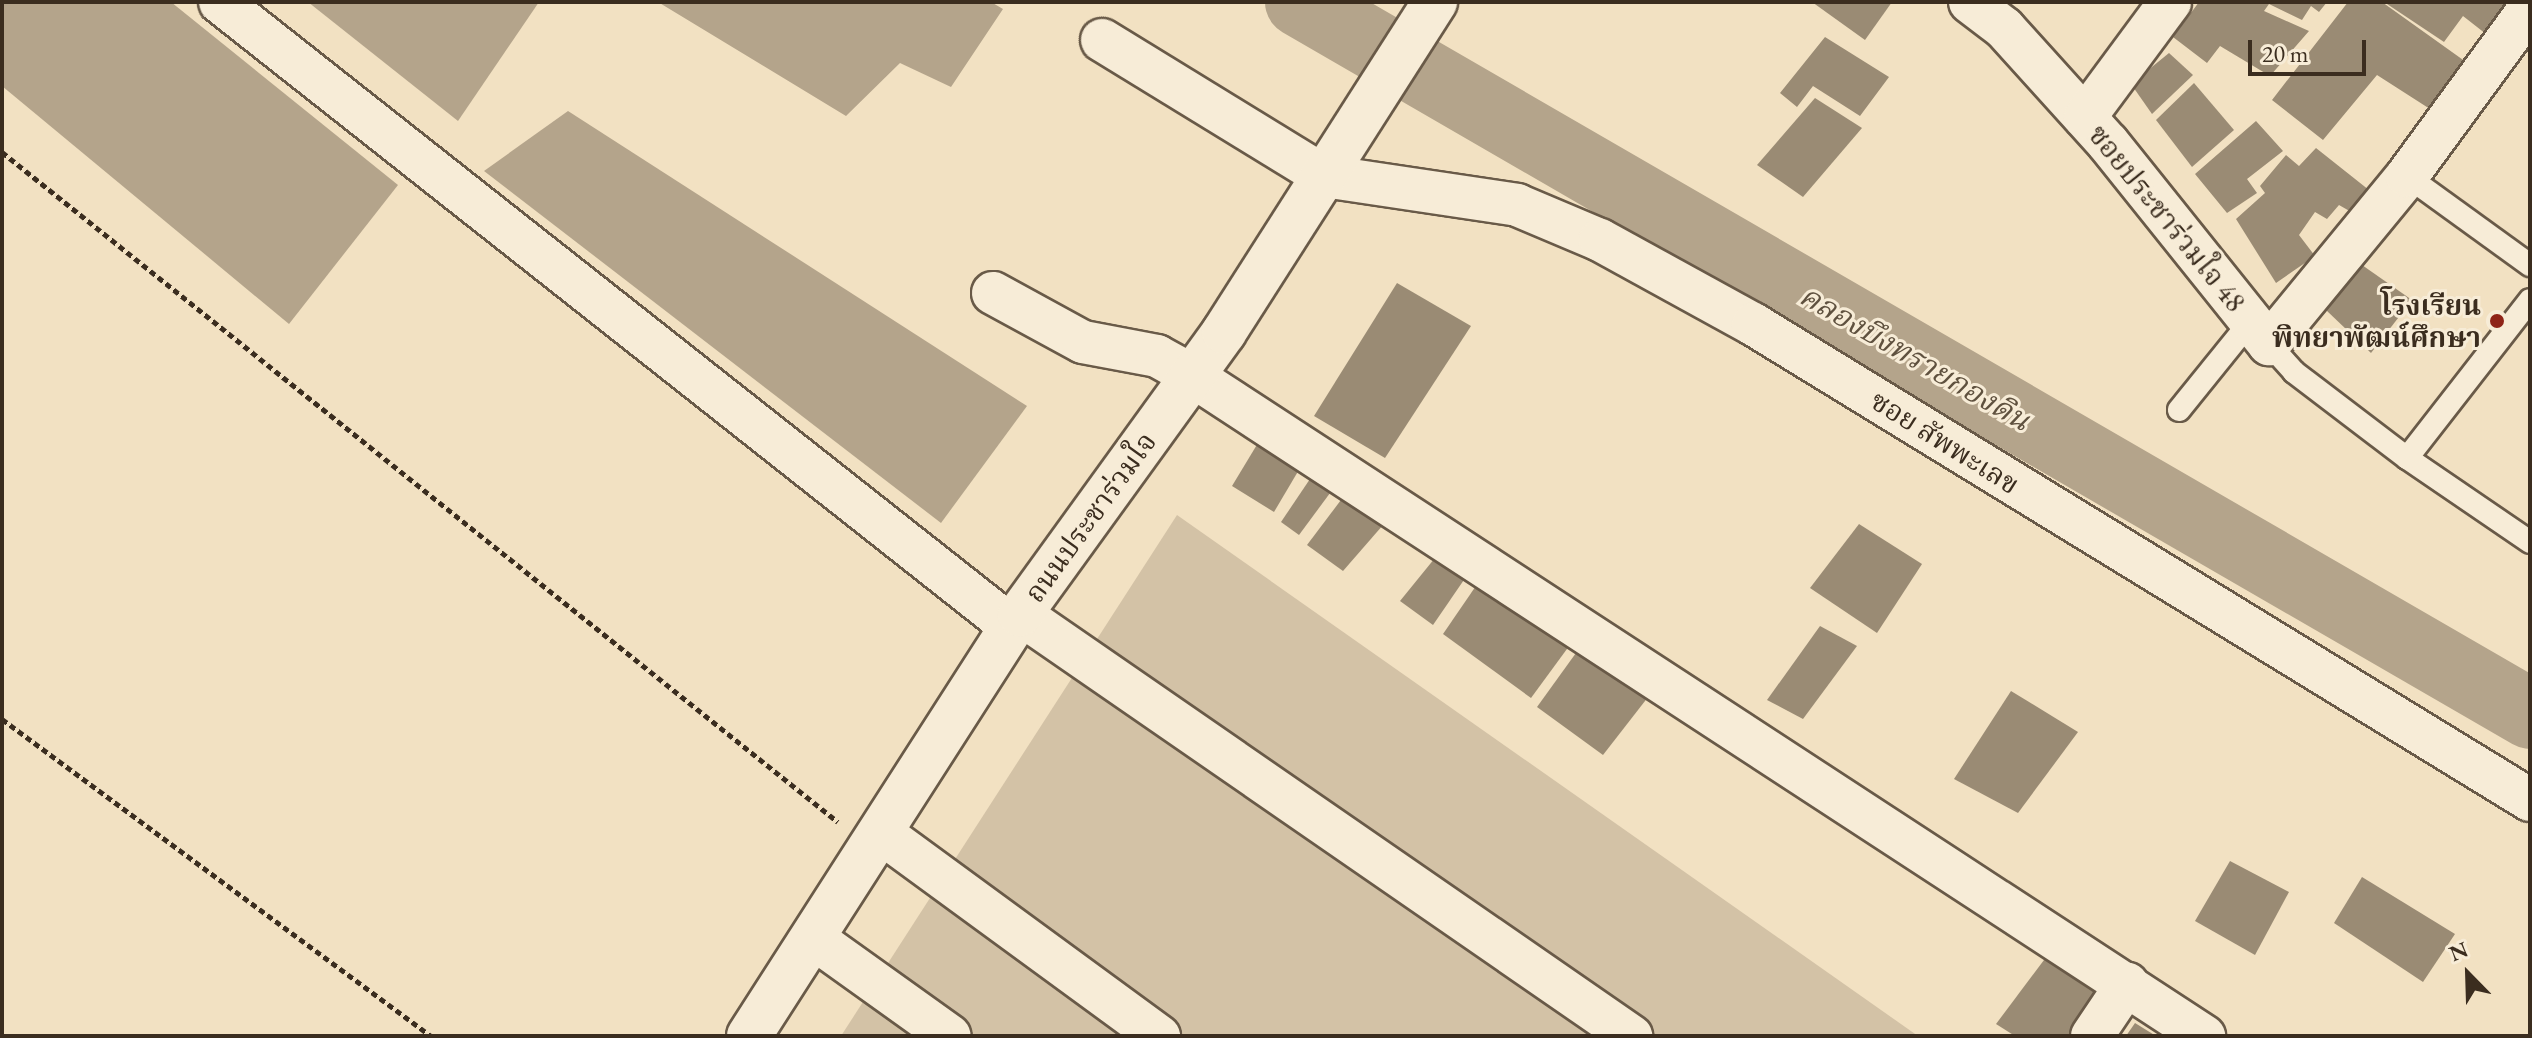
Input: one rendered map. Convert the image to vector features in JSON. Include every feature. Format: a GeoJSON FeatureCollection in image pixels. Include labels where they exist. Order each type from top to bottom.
{"type":"FeatureCollection","features":[{"type":"Feature","properties":{"kind":"main road","name":"ถนนประชาร่วมใจ"},"geometry":{"type":"LineString","coordinates":[[749,1036],[1016,620],[1191,375],[1435,2]]}},
{"type":"Feature","properties":{"kind":"street"},"geometry":{"type":"LineString","coordinates":[[220,2],[1016,620],[1631,1036]]}},
{"type":"Feature","properties":{"kind":"street","name":"ซอยประชาร่วมใจ 48"},"geometry":{"type":"LineString","coordinates":[[1970,2],[2016,15],[2085,117],[2259,333]]}},
{"type":"Feature","properties":{"kind":"street"},"geometry":{"type":"LineString","coordinates":[[2085,117],[2170,2]]}},
{"type":"Feature","properties":{"kind":"street"},"geometry":{"type":"LineString","coordinates":[[2259,333],[2407,176],[2530,8]]}},
{"type":"Feature","properties":{"kind":"street"},"geometry":{"type":"LineString","coordinates":[[1102,40],[1324,176]]}},
{"type":"Feature","properties":{"kind":"street","name":"ซอย สัพพะเลข"},"geometry":{"type":"LineString","coordinates":[[1324,176],[1517,205],[1600,240],[1753,324],[2530,800]]}},
{"type":"Feature","properties":{"kind":"street"},"geometry":{"type":"LineString","coordinates":[[993,293],[1083,342],[1157,356],[1191,375],[2204,1036]]}},
{"type":"Feature","properties":{"kind":"street"},"geometry":{"type":"LineString","coordinates":[[875,840],[1159,1036]]}},
{"type":"Feature","properties":{"kind":"street"},"geometry":{"type":"LineString","coordinates":[[813,938],[950,1036]]}},
{"type":"Feature","properties":{"kind":"street"},"geometry":{"type":"LineString","coordinates":[[2092,1036],[2127,984]]}},
{"type":"Feature","properties":{"kind":"lane"},"geometry":{"type":"LineString","coordinates":[[2407,176],[2530,265]]}},
{"type":"Feature","properties":{"kind":"lane"},"geometry":{"type":"LineString","coordinates":[[2407,458],[2530,300]]}},
{"type":"Feature","properties":{"kind":"lane"},"geometry":{"type":"LineString","coordinates":[[2179,410],[2259,333]]}},
{"type":"Feature","properties":{"kind":"lane","name":"ซอยประชาร่วมใจ 48"},"geometry":{"type":"LineString","coordinates":[[2259,333],[2294,372],[2407,458],[2525,534]]}},
{"type":"Feature","properties":{"kind":"path"},"geometry":{"type":"LineString","coordinates":[[2,152],[875,840]]}},
{"type":"Feature","properties":{"kind":"path"},"geometry":{"type":"LineString","coordinates":[[2,719],[431,1036]]}},
{"type":"Feature","properties":{"kind":"shaded area"},"geometry":{"type":"Polygon","coordinates":[[[2,2],[171,2],[398,185],[289,324],[2,86],[2,2]]]}},
{"type":"Feature","properties":{"kind":"shaded area"},"geometry":{"type":"Polygon","coordinates":[[[308,2],[539,2],[458,121],[308,2]]]}},
{"type":"Feature","properties":{"kind":"shaded area"},"geometry":{"type":"Polygon","coordinates":[[[658,2],[991,2],[1003,9],[951,87],[900,63],[846,116],[658,2]]]}},
{"type":"Feature","properties":{"kind":"shaded area"},"geometry":{"type":"Polygon","coordinates":[[[568,111],[1027,406],[941,523],[484,171],[568,111]]]}},
{"type":"Feature","properties":{"kind":"shaded area"},"geometry":{"type":"Polygon","coordinates":[[[1177,515],[1918,1036],[841,1036],[1177,515]]]}},
{"type":"Feature","properties":{"kind":"building"},"geometry":{"type":"Polygon","coordinates":[[[1812,2],[1892,2],[1865,40],[1812,2]]]}},
{"type":"Feature","properties":{"kind":"building"},"geometry":{"type":"Polygon","coordinates":[[[2199,2],[2327,2],[2319,12],[2311,6],[2302,20],[2269,4],[2264,11],[2309,31],[2270,76],[2220,46],[2207,63],[2173,37],[2199,2]]]}},
{"type":"Feature","properties":{"kind":"building"},"geometry":{"type":"Polygon","coordinates":[[[2348,2],[2382,2],[2466,62],[2430,109],[2377,75],[2323,140],[2272,100],[2348,2]]]}},
{"type":"Feature","properties":{"kind":"building"},"geometry":{"type":"Polygon","coordinates":[[[2384,2],[2507,2],[2486,34],[2463,16],[2444,42],[2384,2]]]}},
{"type":"Feature","properties":{"kind":"building"},"geometry":{"type":"Polygon","coordinates":[[[1825,37],[1889,77],[1860,116],[1813,86],[1797,107],[1780,93],[1825,37]]]}},
{"type":"Feature","properties":{"kind":"building"},"geometry":{"type":"Polygon","coordinates":[[[2169,53],[2193,75],[2152,114],[2131,84],[2169,53]]]}},
{"type":"Feature","properties":{"kind":"building"},"geometry":{"type":"Polygon","coordinates":[[[2194,83],[2234,130],[2192,167],[2156,120],[2194,83]]]}},
{"type":"Feature","properties":{"kind":"building"},"geometry":{"type":"Polygon","coordinates":[[[1815,98],[1862,128],[1803,197],[1757,165],[1815,98]]]}},
{"type":"Feature","properties":{"kind":"building"},"geometry":{"type":"Polygon","coordinates":[[[2256,121],[2283,151],[2247,179],[2257,193],[2227,213],[2195,174],[2256,121]]]}},
{"type":"Feature","properties":{"kind":"building"},"geometry":{"type":"Polygon","coordinates":[[[2316,148],[2374,194],[2353,213],[2339,205],[2327,219],[2315,212],[2299,235],[2315,256],[2276,283],[2236,219],[2265,193],[2260,186],[2286,155],[2299,166],[2316,148]]]}},
{"type":"Feature","properties":{"kind":"building"},"geometry":{"type":"Polygon","coordinates":[[[2362,265],[2412,300],[2371,353],[2326,310],[2362,265]]]}},
{"type":"Feature","properties":{"kind":"building"},"geometry":{"type":"Polygon","coordinates":[[[1397,283],[1471,326],[1385,458],[1314,416],[1397,283]]]}},
{"type":"Feature","properties":{"kind":"building"},"geometry":{"type":"Polygon","coordinates":[[[1261,438],[1303,463],[1274,512],[1232,486],[1261,438]]]}},
{"type":"Feature","properties":{"kind":"building"},"geometry":{"type":"Polygon","coordinates":[[[1312,476],[1333,489],[1299,535],[1281,522],[1312,476]]]}},
{"type":"Feature","properties":{"kind":"building"},"geometry":{"type":"Polygon","coordinates":[[[1347,492],[1390,517],[1343,571],[1307,545],[1347,492]]]}},
{"type":"Feature","properties":{"kind":"building"},"geometry":{"type":"Polygon","coordinates":[[[1859,524],[1922,564],[1877,633],[1810,588],[1859,524]]]}},
{"type":"Feature","properties":{"kind":"building"},"geometry":{"type":"Polygon","coordinates":[[[1439,553],[1468,574],[1433,625],[1400,601],[1439,553]]]}},
{"type":"Feature","properties":{"kind":"building"},"geometry":{"type":"Polygon","coordinates":[[[1480,580],[1575,638],[1531,698],[1443,634],[1480,580]]]}},
{"type":"Feature","properties":{"kind":"building"},"geometry":{"type":"Polygon","coordinates":[[[1820,626],[1857,646],[1803,719],[1767,700],[1820,626]]]}},
{"type":"Feature","properties":{"kind":"building"},"geometry":{"type":"Polygon","coordinates":[[[1581,646],[1652,692],[1603,755],[1537,707],[1581,646]]]}},
{"type":"Feature","properties":{"kind":"building"},"geometry":{"type":"Polygon","coordinates":[[[2011,691],[2078,732],[2018,813],[1954,779],[2011,691]]]}},
{"type":"Feature","properties":{"kind":"building"},"geometry":{"type":"Polygon","coordinates":[[[2230,861],[2289,892],[2255,955],[2195,921],[2230,861]]]}},
{"type":"Feature","properties":{"kind":"building"},"geometry":{"type":"Polygon","coordinates":[[[2362,877],[2455,934],[2423,982],[2334,923],[2362,877]]]}},
{"type":"Feature","properties":{"kind":"building"},"geometry":{"type":"Polygon","coordinates":[[[2050,952],[2104,987],[2071,1036],[2015,1036],[1996,1024],[2050,952]]]}},
{"type":"Feature","properties":{"kind":"building"},"geometry":{"type":"Polygon","coordinates":[[[2135,1023],[2156,1036],[2126,1036],[2135,1023]]]}},
{"type":"Feature","properties":{"kind":"waterway","name":"คลองบึงทรายกองดิน"},"geometry":{"type":"LineString","coordinates":[[1300,2],[2530,714]]}},
{"type":"Feature","properties":{"kind":"place","name":"โรงเรียน พิทยาพัฒน์ศึกษา"},"geometry":{"type":"Point","coordinates":[2497,321]}}]}
